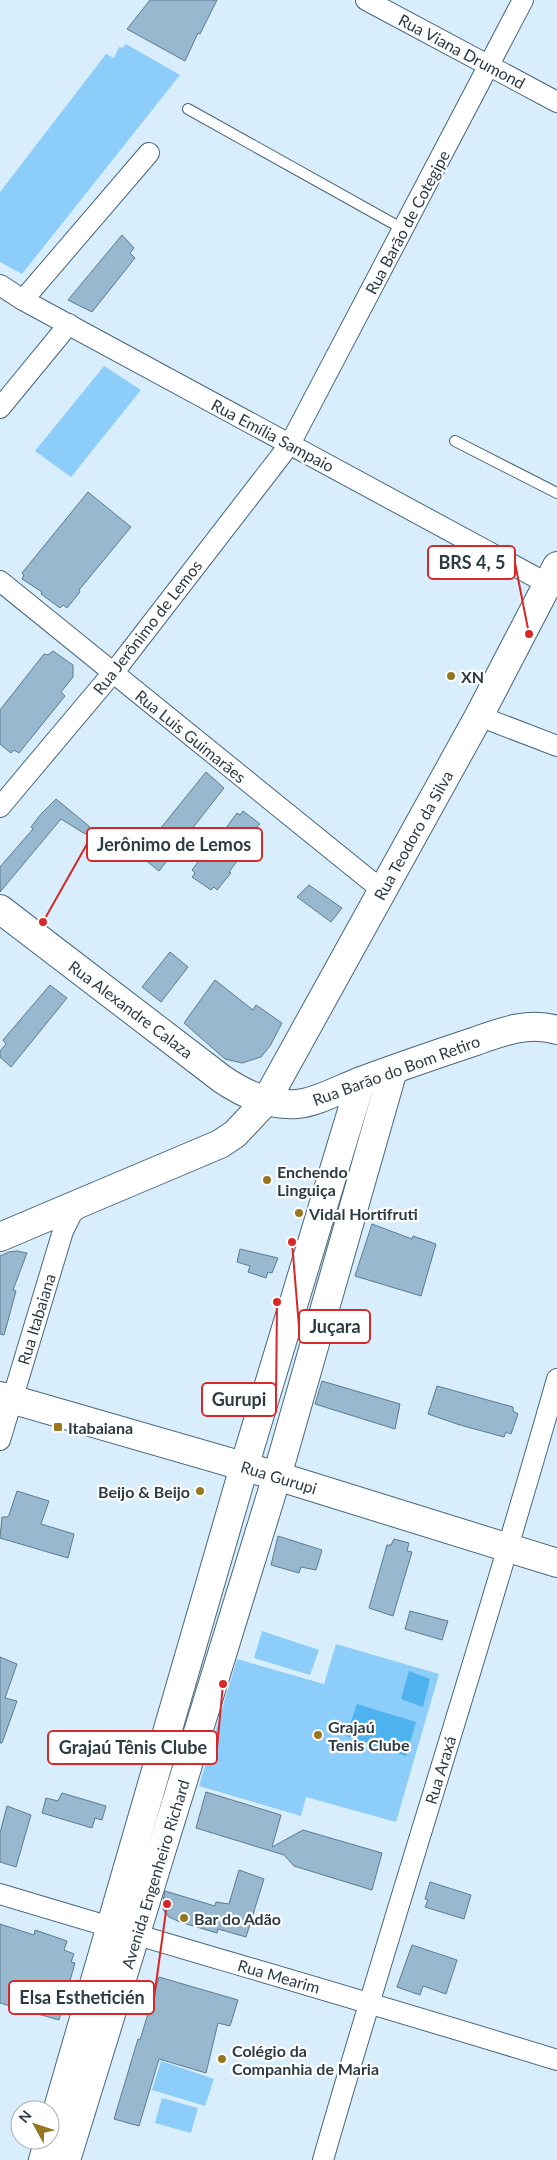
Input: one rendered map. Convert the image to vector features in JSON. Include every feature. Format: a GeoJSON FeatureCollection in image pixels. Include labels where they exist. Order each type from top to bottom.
{"type":"FeatureCollection","features":[{"type":"Feature","properties":{"kind":"street","name":"Rua Viana Drumond"},"geometry":{"type":"LineString","coordinates":[[366,0],[557,102]]}},
{"type":"Feature","properties":{"kind":"street","name":"Rua Barão de Cotegipe"},"geometry":{"type":"LineString","coordinates":[[290,444],[523,0]]}},
{"type":"Feature","properties":{"kind":"street"},"geometry":{"type":"LineString","coordinates":[[23,300],[149,153]]}},
{"type":"Feature","properties":{"kind":"street","name":"Rua Emília Sampaio"},"geometry":{"type":"LineString","coordinates":[[0,285],[23,300],[290,444],[552,575]]}},
{"type":"Feature","properties":{"kind":"street"},"geometry":{"type":"LineString","coordinates":[[0,408],[69,324]]}},
{"type":"Feature","properties":{"kind":"street","name":"Rua Jerônimo de Lemos"},"geometry":{"type":"LineString","coordinates":[[0,807],[112,672],[290,444]]}},
{"type":"Feature","properties":{"kind":"street","name":"Rua Teodoro da Silva"},"geometry":{"type":"LineString","coordinates":[[266,1101],[479,716],[552,575]]}},
{"type":"Feature","properties":{"kind":"street","name":"Rua Luis Guimarães"},"geometry":{"type":"LineString","coordinates":[[0,581],[383,890]]}},
{"type":"Feature","properties":{"kind":"street"},"geometry":{"type":"LineString","coordinates":[[479,716],[557,746]]}},
{"type":"Feature","properties":{"kind":"street","name":"Rua Alexandre Calaza"},"geometry":{"type":"LineString","coordinates":[[0,909],[234,1088],[266,1101]]}},
{"type":"Feature","properties":{"kind":"street","name":"Rua Barão do Bom Retiro"},"geometry":{"type":"LineString","coordinates":[[266,1101],[290,1104],[307,1103],[361,1081],[502,1032],[527,1027],[557,1030]]}},
{"type":"Feature","properties":{"kind":"street","name":"Avenida Engenheiro Richard"},"geometry":{"type":"LineString","coordinates":[[66,2160],[277,1476],[393,1070]]}},
{"type":"Feature","properties":{"kind":"street","name":"Avenida Engenheiro Richard"},"geometry":{"type":"LineString","coordinates":[[60,2102],[244,1467],[361,1081]]}},
{"type":"Feature","properties":{"kind":"street"},"geometry":{"type":"LineString","coordinates":[[0,1237],[220,1144],[235,1134],[266,1101]]}},
{"type":"Feature","properties":{"kind":"street","name":"Rua Itabaiana"},"geometry":{"type":"LineString","coordinates":[[0,1440],[6,1397],[63,1231],[70,1215],[81,1203]]}},
{"type":"Feature","properties":{"kind":"street","name":"Rua Araxá"},"geometry":{"type":"LineString","coordinates":[[323,2160],[368,2002],[509,1549],[557,1379]]}},
{"type":"Feature","properties":{"kind":"street","name":"Rua Gurupi"},"geometry":{"type":"LineString","coordinates":[[6,1397],[277,1476],[557,1563]]}},
{"type":"Feature","properties":{"kind":"street","name":"Rua Mearim"},"geometry":{"type":"LineString","coordinates":[[0,1894],[136,1936],[368,2002],[557,2060]]}},
{"type":"Feature","properties":{"kind":"lane"},"geometry":{"type":"LineString","coordinates":[[188,109],[403,229]]}},
{"type":"Feature","properties":{"kind":"lane"},"geometry":{"type":"LineString","coordinates":[[455,441],[557,492]]}},
{"type":"Feature","properties":{"kind":"shaded area"},"geometry":{"type":"Polygon","coordinates":[[[126,44],[180,75],[22,274],[0,262],[0,192],[106,54],[114,58],[119,47],[122,48],[126,44]]]}},
{"type":"Feature","properties":{"kind":"shaded area"},"geometry":{"type":"Polygon","coordinates":[[[104,366],[141,390],[71,477],[35,451],[104,366]]]}},
{"type":"Feature","properties":{"kind":"shaded area"},"geometry":{"type":"Polygon","coordinates":[[[262,1631],[319,1650],[310,1675],[254,1658],[262,1631]]]}},
{"type":"Feature","properties":{"kind":"shaded area","name":"Grajaú Tenis Clube"},"geometry":{"type":"Polygon","coordinates":[[[336,1644],[439,1674],[396,1822],[306,1797],[301,1816],[199,1786],[237,1659],[324,1684],[336,1644]]]}},
{"type":"Feature","properties":{"kind":"shaded area"},"geometry":{"type":"Polygon","coordinates":[[[409,1671],[430,1679],[423,1707],[401,1699],[409,1671]]]}},
{"type":"Feature","properties":{"kind":"shaded area"},"geometry":{"type":"Polygon","coordinates":[[[357,1704],[416,1722],[406,1756],[346,1736],[357,1704]]]}},
{"type":"Feature","properties":{"kind":"shaded area"},"geometry":{"type":"Polygon","coordinates":[[[161,2061],[214,2079],[205,2106],[152,2090],[161,2061]]]}},
{"type":"Feature","properties":{"kind":"shaded area"},"geometry":{"type":"Polygon","coordinates":[[[162,2098],[198,2108],[191,2133],[155,2123],[162,2098]]]}},
{"type":"Feature","properties":{"kind":"building"},"geometry":{"type":"Polygon","coordinates":[[[150,0],[217,0],[185,61],[127,29],[150,0]]]}},
{"type":"Feature","properties":{"kind":"building"},"geometry":{"type":"Polygon","coordinates":[[[122,235],[134,248],[130,253],[135,258],[92,312],[68,300],[122,235]]]}},
{"type":"Feature","properties":{"kind":"building"},"geometry":{"type":"Polygon","coordinates":[[[88,492],[131,527],[79,590],[80,592],[67,608],[63,605],[60,608],[41,594],[42,592],[22,579],[24,575],[22,573],[88,492]]]}},
{"type":"Feature","properties":{"kind":"building"},"geometry":{"type":"Polygon","coordinates":[[[53,651],[73,665],[73,677],[61,692],[65,696],[19,753],[14,750],[11,753],[0,744],[0,710],[44,654],[48,655],[53,651]]]}},
{"type":"Feature","properties":{"kind":"building"},"geometry":{"type":"Polygon","coordinates":[[[206,772],[224,788],[159,871],[139,855],[206,772]]]}},
{"type":"Feature","properties":{"kind":"building"},"geometry":{"type":"Polygon","coordinates":[[[56,799],[90,827],[85,834],[61,819],[0,892],[0,867],[33,829],[31,827],[41,814],[56,799]]]}},
{"type":"Feature","properties":{"kind":"building"},"geometry":{"type":"Polygon","coordinates":[[[243,811],[260,824],[256,828],[259,831],[229,872],[231,873],[217,890],[214,887],[211,890],[192,877],[195,873],[192,870],[205,852],[207,854],[237,813],[240,815],[243,811]]]}},
{"type":"Feature","properties":{"kind":"building"},"geometry":{"type":"Polygon","coordinates":[[[309,885],[342,908],[331,922],[297,897],[309,885]]]}},
{"type":"Feature","properties":{"kind":"building"},"geometry":{"type":"Polygon","coordinates":[[[170,952],[188,967],[161,1002],[142,987],[170,952]]]}},
{"type":"Feature","properties":{"kind":"building"},"geometry":{"type":"Polygon","coordinates":[[[215,980],[253,1010],[256,1005],[282,1023],[270,1046],[261,1057],[242,1063],[225,1059],[184,1023],[215,980]]]}},
{"type":"Feature","properties":{"kind":"building"},"geometry":{"type":"Polygon","coordinates":[[[50,985],[67,998],[11,1067],[0,1057],[0,1051],[6,1044],[3,1040],[50,985]]]}},
{"type":"Feature","properties":{"kind":"building"},"geometry":{"type":"Polygon","coordinates":[[[372,1224],[412,1239],[413,1236],[436,1244],[421,1296],[355,1276],[372,1224]]]}},
{"type":"Feature","properties":{"kind":"building"},"geometry":{"type":"Polygon","coordinates":[[[240,1249],[278,1258],[272,1273],[268,1272],[266,1278],[248,1272],[250,1266],[237,1262],[240,1249]]]}},
{"type":"Feature","properties":{"kind":"building"},"geometry":{"type":"Polygon","coordinates":[[[17,1251],[27,1253],[13,1290],[16,1291],[4,1335],[0,1334],[0,1256],[17,1251]]]}},
{"type":"Feature","properties":{"kind":"building"},"geometry":{"type":"Polygon","coordinates":[[[322,1381],[400,1404],[395,1429],[315,1404],[322,1381]]]}},
{"type":"Feature","properties":{"kind":"building"},"geometry":{"type":"Polygon","coordinates":[[[437,1386],[513,1407],[513,1411],[518,1414],[511,1434],[506,1432],[504,1437],[428,1414],[437,1386]]]}},
{"type":"Feature","properties":{"kind":"building"},"geometry":{"type":"Polygon","coordinates":[[[17,1491],[49,1501],[41,1524],[74,1534],[68,1558],[0,1538],[2,1517],[9,1515],[17,1491]]]}},
{"type":"Feature","properties":{"kind":"building"},"geometry":{"type":"Polygon","coordinates":[[[278,1536],[322,1550],[316,1570],[301,1567],[299,1573],[271,1565],[278,1536]]]}},
{"type":"Feature","properties":{"kind":"building"},"geometry":{"type":"Polygon","coordinates":[[[394,1539],[409,1543],[407,1551],[412,1552],[393,1616],[369,1608],[387,1545],[391,1545],[394,1539]]]}},
{"type":"Feature","properties":{"kind":"building"},"geometry":{"type":"Polygon","coordinates":[[[410,1611],[448,1621],[442,1640],[405,1629],[410,1611]]]}},
{"type":"Feature","properties":{"kind":"building"},"geometry":{"type":"Polygon","coordinates":[[[0,1657],[17,1664],[5,1698],[17,1701],[2,1743],[0,1743],[0,1657]]]}},
{"type":"Feature","properties":{"kind":"building"},"geometry":{"type":"Polygon","coordinates":[[[206,1792],[281,1815],[272,1847],[303,1830],[382,1853],[372,1890],[294,1866],[284,1855],[196,1828],[206,1792]]]}},
{"type":"Feature","properties":{"kind":"building"},"geometry":{"type":"Polygon","coordinates":[[[62,1793],[106,1806],[102,1820],[95,1818],[92,1828],[42,1813],[46,1798],[58,1801],[62,1793]]]}},
{"type":"Feature","properties":{"kind":"building"},"geometry":{"type":"Polygon","coordinates":[[[7,1806],[31,1815],[16,1867],[0,1862],[0,1833],[7,1806]]]}},
{"type":"Feature","properties":{"kind":"building"},"geometry":{"type":"Polygon","coordinates":[[[239,1870],[264,1879],[246,1937],[218,1929],[217,1933],[180,1922],[169,1917],[164,1911],[162,1906],[165,1891],[215,1906],[216,1902],[229,1904],[239,1870]]]}},
{"type":"Feature","properties":{"kind":"building"},"geometry":{"type":"Polygon","coordinates":[[[430,1882],[471,1895],[464,1919],[425,1907],[428,1900],[425,1899],[430,1882]]]}},
{"type":"Feature","properties":{"kind":"building"},"geometry":{"type":"Polygon","coordinates":[[[0,1924],[34,1935],[35,1930],[67,1941],[64,1950],[74,1954],[71,1962],[75,1963],[59,2020],[0,2003],[0,1924]]]}},
{"type":"Feature","properties":{"kind":"building"},"geometry":{"type":"Polygon","coordinates":[[[412,1945],[457,1960],[446,1994],[423,1986],[420,1995],[397,1987],[412,1945]]]}},
{"type":"Feature","properties":{"kind":"building"},"geometry":{"type":"Polygon","coordinates":[[[159,1977],[238,2000],[230,2026],[218,2023],[206,2073],[159,2059],[139,2126],[114,2119],[159,1977]]]}},
{"type":"Feature","properties":{"kind":"place","name":"BRS 4, 5"},"geometry":{"type":"Point","coordinates":[529,634]}},
{"type":"Feature","properties":{"kind":"place","name":"XN"},"geometry":{"type":"Point","coordinates":[451,676]}},
{"type":"Feature","properties":{"kind":"place","name":"Jerônimo de Lemos"},"geometry":{"type":"Point","coordinates":[43,922]}},
{"type":"Feature","properties":{"kind":"place","name":"Enchendo Linguiça"},"geometry":{"type":"Point","coordinates":[267,1180]}},
{"type":"Feature","properties":{"kind":"place","name":"Vidal Hortifruti"},"geometry":{"type":"Point","coordinates":[299,1213]}},
{"type":"Feature","properties":{"kind":"place","name":"Juçara"},"geometry":{"type":"Point","coordinates":[292,1242]}},
{"type":"Feature","properties":{"kind":"place","name":"Gurupi"},"geometry":{"type":"Point","coordinates":[277,1302]}},
{"type":"Feature","properties":{"kind":"place","name":"Itabaiana"},"geometry":{"type":"Point","coordinates":[58,1427]}},
{"type":"Feature","properties":{"kind":"place","name":"Beijo & Beijo"},"geometry":{"type":"Point","coordinates":[200,1491]}},
{"type":"Feature","properties":{"kind":"place","name":"Grajaú Tênis Clube"},"geometry":{"type":"Point","coordinates":[223,1684]}},
{"type":"Feature","properties":{"kind":"place","name":"Grajaú Tenis Clube"},"geometry":{"type":"Point","coordinates":[318,1735]}},
{"type":"Feature","properties":{"kind":"place","name":"Elsa Estheticién"},"geometry":{"type":"Point","coordinates":[167,1904]}},
{"type":"Feature","properties":{"kind":"place","name":"Bar do Adão"},"geometry":{"type":"Point","coordinates":[184,1918]}},
{"type":"Feature","properties":{"kind":"place","name":"Colégio da Companhia de Maria"},"geometry":{"type":"Point","coordinates":[222,2059]}}]}
